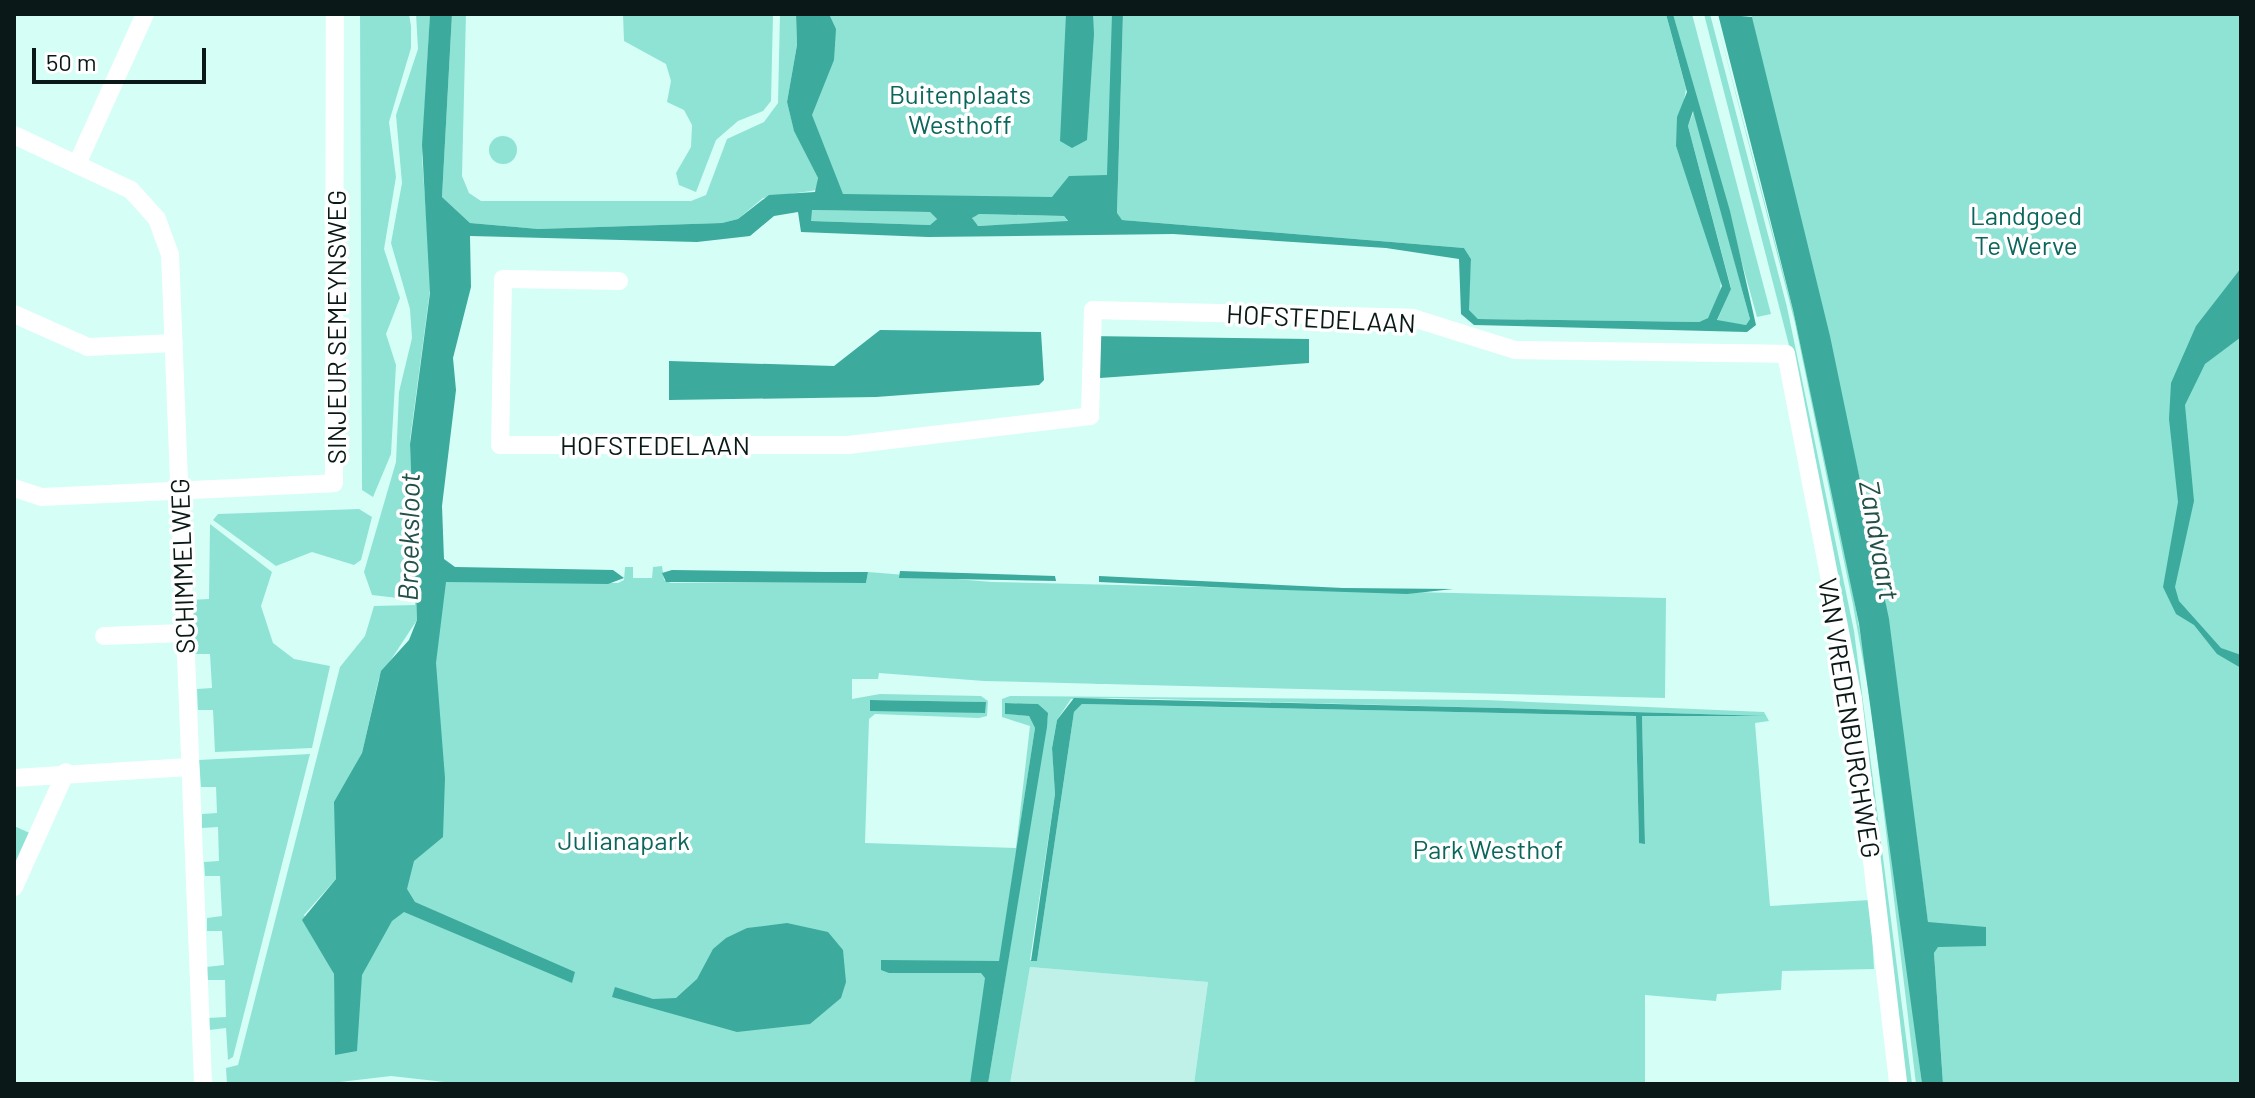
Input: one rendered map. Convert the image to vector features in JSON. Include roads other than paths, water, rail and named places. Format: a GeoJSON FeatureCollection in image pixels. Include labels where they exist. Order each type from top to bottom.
{"type":"FeatureCollection","features":[{"type":"Feature","properties":{"kind":"street"},"geometry":{"type":"LineString","coordinates":[[77,164],[145,14]]}},
{"type":"Feature","properties":{"kind":"street","name":"SINJEUR SEMEYNSWEG"},"geometry":{"type":"LineString","coordinates":[[179,491],[317,487],[331,485],[337,476],[335,14]]}},
{"type":"Feature","properties":{"kind":"street","name":"SCHIMMELWEG"},"geometry":{"type":"LineString","coordinates":[[14,135],[131,190],[157,219],[170,254],[203,1084]]}},
{"type":"Feature","properties":{"kind":"street","name":"HOFSTEDELAAN"},"geometry":{"type":"LineString","coordinates":[[619,281],[503,279],[500,445],[848,445],[1090,406],[1093,319],[1413,318],[1515,350],[1786,354]]}},
{"type":"Feature","properties":{"kind":"street"},"geometry":{"type":"LineString","coordinates":[[14,314],[88,347],[174,343]]}},
{"type":"Feature","properties":{"kind":"street","name":"VAN VREDENBURCHWEG"},"geometry":{"type":"LineString","coordinates":[[1786,354],[1853,699],[1898,1084]]}},
{"type":"Feature","properties":{"kind":"street"},"geometry":{"type":"LineString","coordinates":[[14,488],[42,497],[179,491]]}},
{"type":"Feature","properties":{"kind":"street"},"geometry":{"type":"LineString","coordinates":[[104,636],[183,633]]}},
{"type":"Feature","properties":{"kind":"street"},"geometry":{"type":"LineString","coordinates":[[14,778],[66,772],[189,767]]}},
{"type":"Feature","properties":{"kind":"street"},"geometry":{"type":"LineString","coordinates":[[14,887],[66,772]]}},
{"type":"Feature","properties":{"kind":"park label","name":"Buitenplaats Westhoff"},"geometry":{"type":"Point","coordinates":[960,109]}},
{"type":"Feature","properties":{"kind":"park label","name":"Landgoed Te Werve"},"geometry":{"type":"Point","coordinates":[2026,230]}},
{"type":"Feature","properties":{"kind":"park label","name":"Julianapark"},"geometry":{"type":"Point","coordinates":[624,840]}},
{"type":"Feature","properties":{"kind":"park label","name":"Park Westhof"},"geometry":{"type":"Point","coordinates":[1488,849]}},
{"type":"Feature","properties":{"kind":"water label","name":"Broeksloot"},"geometry":{"type":"Point","coordinates":[408,537]}},
{"type":"Feature","properties":{"kind":"water label","name":"Zandvaart"},"geometry":{"type":"Point","coordinates":[1880,540]}}]}
